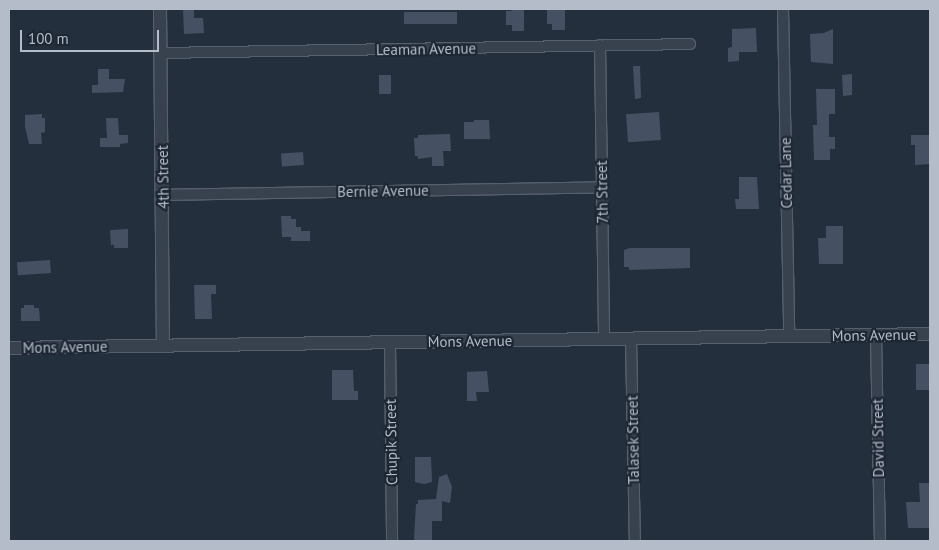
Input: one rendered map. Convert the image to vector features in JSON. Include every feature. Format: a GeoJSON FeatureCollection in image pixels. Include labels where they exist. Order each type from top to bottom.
{"type":"FeatureCollection","features":[{"type":"Feature","properties":{"kind":"street","name":"4th Street"},"geometry":{"type":"LineString","coordinates":[[160,9],[164,346]]}},
{"type":"Feature","properties":{"kind":"street","name":"Cedar Lane"},"geometry":{"type":"LineString","coordinates":[[784,9],[789,336]]}},
{"type":"Feature","properties":{"kind":"street","name":"Leaman Avenue"},"geometry":{"type":"LineString","coordinates":[[161,53],[690,44]]}},
{"type":"Feature","properties":{"kind":"street","name":"7th Street"},"geometry":{"type":"LineString","coordinates":[[600,46],[604,339]]}},
{"type":"Feature","properties":{"kind":"street","name":"Bernie Avenue"},"geometry":{"type":"LineString","coordinates":[[163,194],[602,187]]}},
{"type":"Feature","properties":{"kind":"street","name":"Mons Avenue"},"geometry":{"type":"LineString","coordinates":[[9,348],[930,334]]}},
{"type":"Feature","properties":{"kind":"street","name":"David Street"},"geometry":{"type":"LineString","coordinates":[[876,335],[880,541]]}},
{"type":"Feature","properties":{"kind":"street","name":"Talasek Street"},"geometry":{"type":"LineString","coordinates":[[631,339],[635,541]]}},
{"type":"Feature","properties":{"kind":"street","name":"Chupik Street"},"geometry":{"type":"LineString","coordinates":[[390,342],[392,541]]}},
{"type":"Feature","properties":{"kind":"building"},"geometry":{"type":"Polygon","coordinates":[[[183,9],[194,9],[194,18],[203,18],[204,33],[184,34],[183,9]]]}},
{"type":"Feature","properties":{"kind":"building"},"geometry":{"type":"Polygon","coordinates":[[[511,9],[524,9],[524,31],[512,31],[512,25],[506,25],[506,11],[512,11],[511,9]]]}},
{"type":"Feature","properties":{"kind":"building"},"geometry":{"type":"Polygon","coordinates":[[[565,9],[565,30],[552,30],[552,24],[547,24],[547,10],[565,9]]]}},
{"type":"Feature","properties":{"kind":"building"},"geometry":{"type":"Polygon","coordinates":[[[404,12],[457,12],[457,24],[404,24],[404,12]]]}},
{"type":"Feature","properties":{"kind":"building"},"geometry":{"type":"Polygon","coordinates":[[[756,28],[757,52],[739,52],[739,61],[728,62],[728,48],[732,47],[732,29],[756,28]]]}},
{"type":"Feature","properties":{"kind":"building"},"geometry":{"type":"Polygon","coordinates":[[[833,29],[833,64],[811,62],[810,34],[824,33],[833,29]]]}},
{"type":"Feature","properties":{"kind":"building"},"geometry":{"type":"Polygon","coordinates":[[[633,66],[640,66],[641,98],[635,99],[633,66]]]}},
{"type":"Feature","properties":{"kind":"building"},"geometry":{"type":"Polygon","coordinates":[[[98,69],[109,69],[109,79],[125,79],[123,92],[92,93],[92,85],[98,85],[98,69]]]}},
{"type":"Feature","properties":{"kind":"building"},"geometry":{"type":"Polygon","coordinates":[[[852,74],[852,95],[843,96],[842,75],[852,74]]]}},
{"type":"Feature","properties":{"kind":"building"},"geometry":{"type":"Polygon","coordinates":[[[379,75],[391,75],[391,94],[379,94],[379,75]]]}},
{"type":"Feature","properties":{"kind":"building"},"geometry":{"type":"Polygon","coordinates":[[[816,89],[835,89],[835,114],[829,114],[829,137],[835,137],[835,149],[830,149],[830,160],[814,160],[813,125],[817,125],[816,89]]]}},
{"type":"Feature","properties":{"kind":"building"},"geometry":{"type":"Polygon","coordinates":[[[659,112],[661,140],[628,142],[626,114],[659,112]]]}},
{"type":"Feature","properties":{"kind":"building"},"geometry":{"type":"Polygon","coordinates":[[[42,114],[42,118],[45,118],[45,132],[41,133],[42,144],[29,144],[25,127],[25,115],[42,114]]]}},
{"type":"Feature","properties":{"kind":"building"},"geometry":{"type":"Polygon","coordinates":[[[106,118],[118,118],[119,135],[128,135],[128,143],[120,144],[120,147],[100,147],[100,138],[107,138],[106,118]]]}},
{"type":"Feature","properties":{"kind":"building"},"geometry":{"type":"Polygon","coordinates":[[[474,120],[489,120],[490,139],[464,139],[464,122],[474,122],[474,120]]]}},
{"type":"Feature","properties":{"kind":"building"},"geometry":{"type":"Polygon","coordinates":[[[450,134],[451,151],[443,151],[444,166],[432,166],[432,157],[418,159],[418,156],[415,156],[414,138],[418,138],[418,135],[450,134]]]}},
{"type":"Feature","properties":{"kind":"building"},"geometry":{"type":"Polygon","coordinates":[[[911,135],[930,135],[930,164],[915,165],[915,145],[911,145],[911,135]]]}},
{"type":"Feature","properties":{"kind":"building"},"geometry":{"type":"Polygon","coordinates":[[[303,152],[304,165],[282,167],[281,154],[303,152]]]}},
{"type":"Feature","properties":{"kind":"building"},"geometry":{"type":"Polygon","coordinates":[[[739,177],[757,177],[759,209],[736,209],[735,199],[739,199],[739,177]]]}},
{"type":"Feature","properties":{"kind":"building"},"geometry":{"type":"Polygon","coordinates":[[[281,216],[291,216],[291,219],[296,219],[296,227],[301,227],[301,231],[310,231],[310,241],[291,241],[291,237],[282,237],[281,216]]]}},
{"type":"Feature","properties":{"kind":"building"},"geometry":{"type":"Polygon","coordinates":[[[826,226],[843,226],[843,264],[819,264],[818,238],[826,238],[826,226]]]}},
{"type":"Feature","properties":{"kind":"building"},"geometry":{"type":"Polygon","coordinates":[[[128,229],[128,248],[114,248],[114,245],[111,245],[110,230],[128,229]]]}},
{"type":"Feature","properties":{"kind":"building"},"geometry":{"type":"Polygon","coordinates":[[[630,248],[690,248],[690,268],[629,270],[629,267],[624,267],[624,250],[630,248]]]}},
{"type":"Feature","properties":{"kind":"building"},"geometry":{"type":"Polygon","coordinates":[[[50,260],[51,273],[18,275],[17,262],[50,260]]]}},
{"type":"Feature","properties":{"kind":"building"},"geometry":{"type":"Polygon","coordinates":[[[194,285],[216,285],[216,294],[211,294],[212,319],[195,319],[194,285]]]}},
{"type":"Feature","properties":{"kind":"building"},"geometry":{"type":"Polygon","coordinates":[[[24,305],[34,305],[34,308],[39,308],[40,321],[21,321],[21,308],[24,308],[24,305]]]}},
{"type":"Feature","properties":{"kind":"building"},"geometry":{"type":"Polygon","coordinates":[[[916,364],[930,364],[930,390],[916,390],[916,364]]]}},
{"type":"Feature","properties":{"kind":"building"},"geometry":{"type":"Polygon","coordinates":[[[332,370],[353,370],[354,391],[358,391],[358,400],[332,400],[332,370]]]}},
{"type":"Feature","properties":{"kind":"building"},"geometry":{"type":"Polygon","coordinates":[[[487,371],[489,392],[476,392],[477,401],[467,401],[467,372],[487,371]]]}},
{"type":"Feature","properties":{"kind":"building"},"geometry":{"type":"Polygon","coordinates":[[[415,457],[431,457],[432,482],[424,484],[415,482],[415,457]]]}},
{"type":"Feature","properties":{"kind":"building"},"geometry":{"type":"Polygon","coordinates":[[[447,474],[452,487],[450,503],[442,501],[442,521],[432,521],[432,541],[416,541],[414,539],[416,504],[418,504],[418,500],[436,499],[439,477],[447,474]]]}},
{"type":"Feature","properties":{"kind":"building"},"geometry":{"type":"Polygon","coordinates":[[[919,483],[930,483],[930,528],[908,528],[906,502],[920,502],[919,483]]]}}]}
